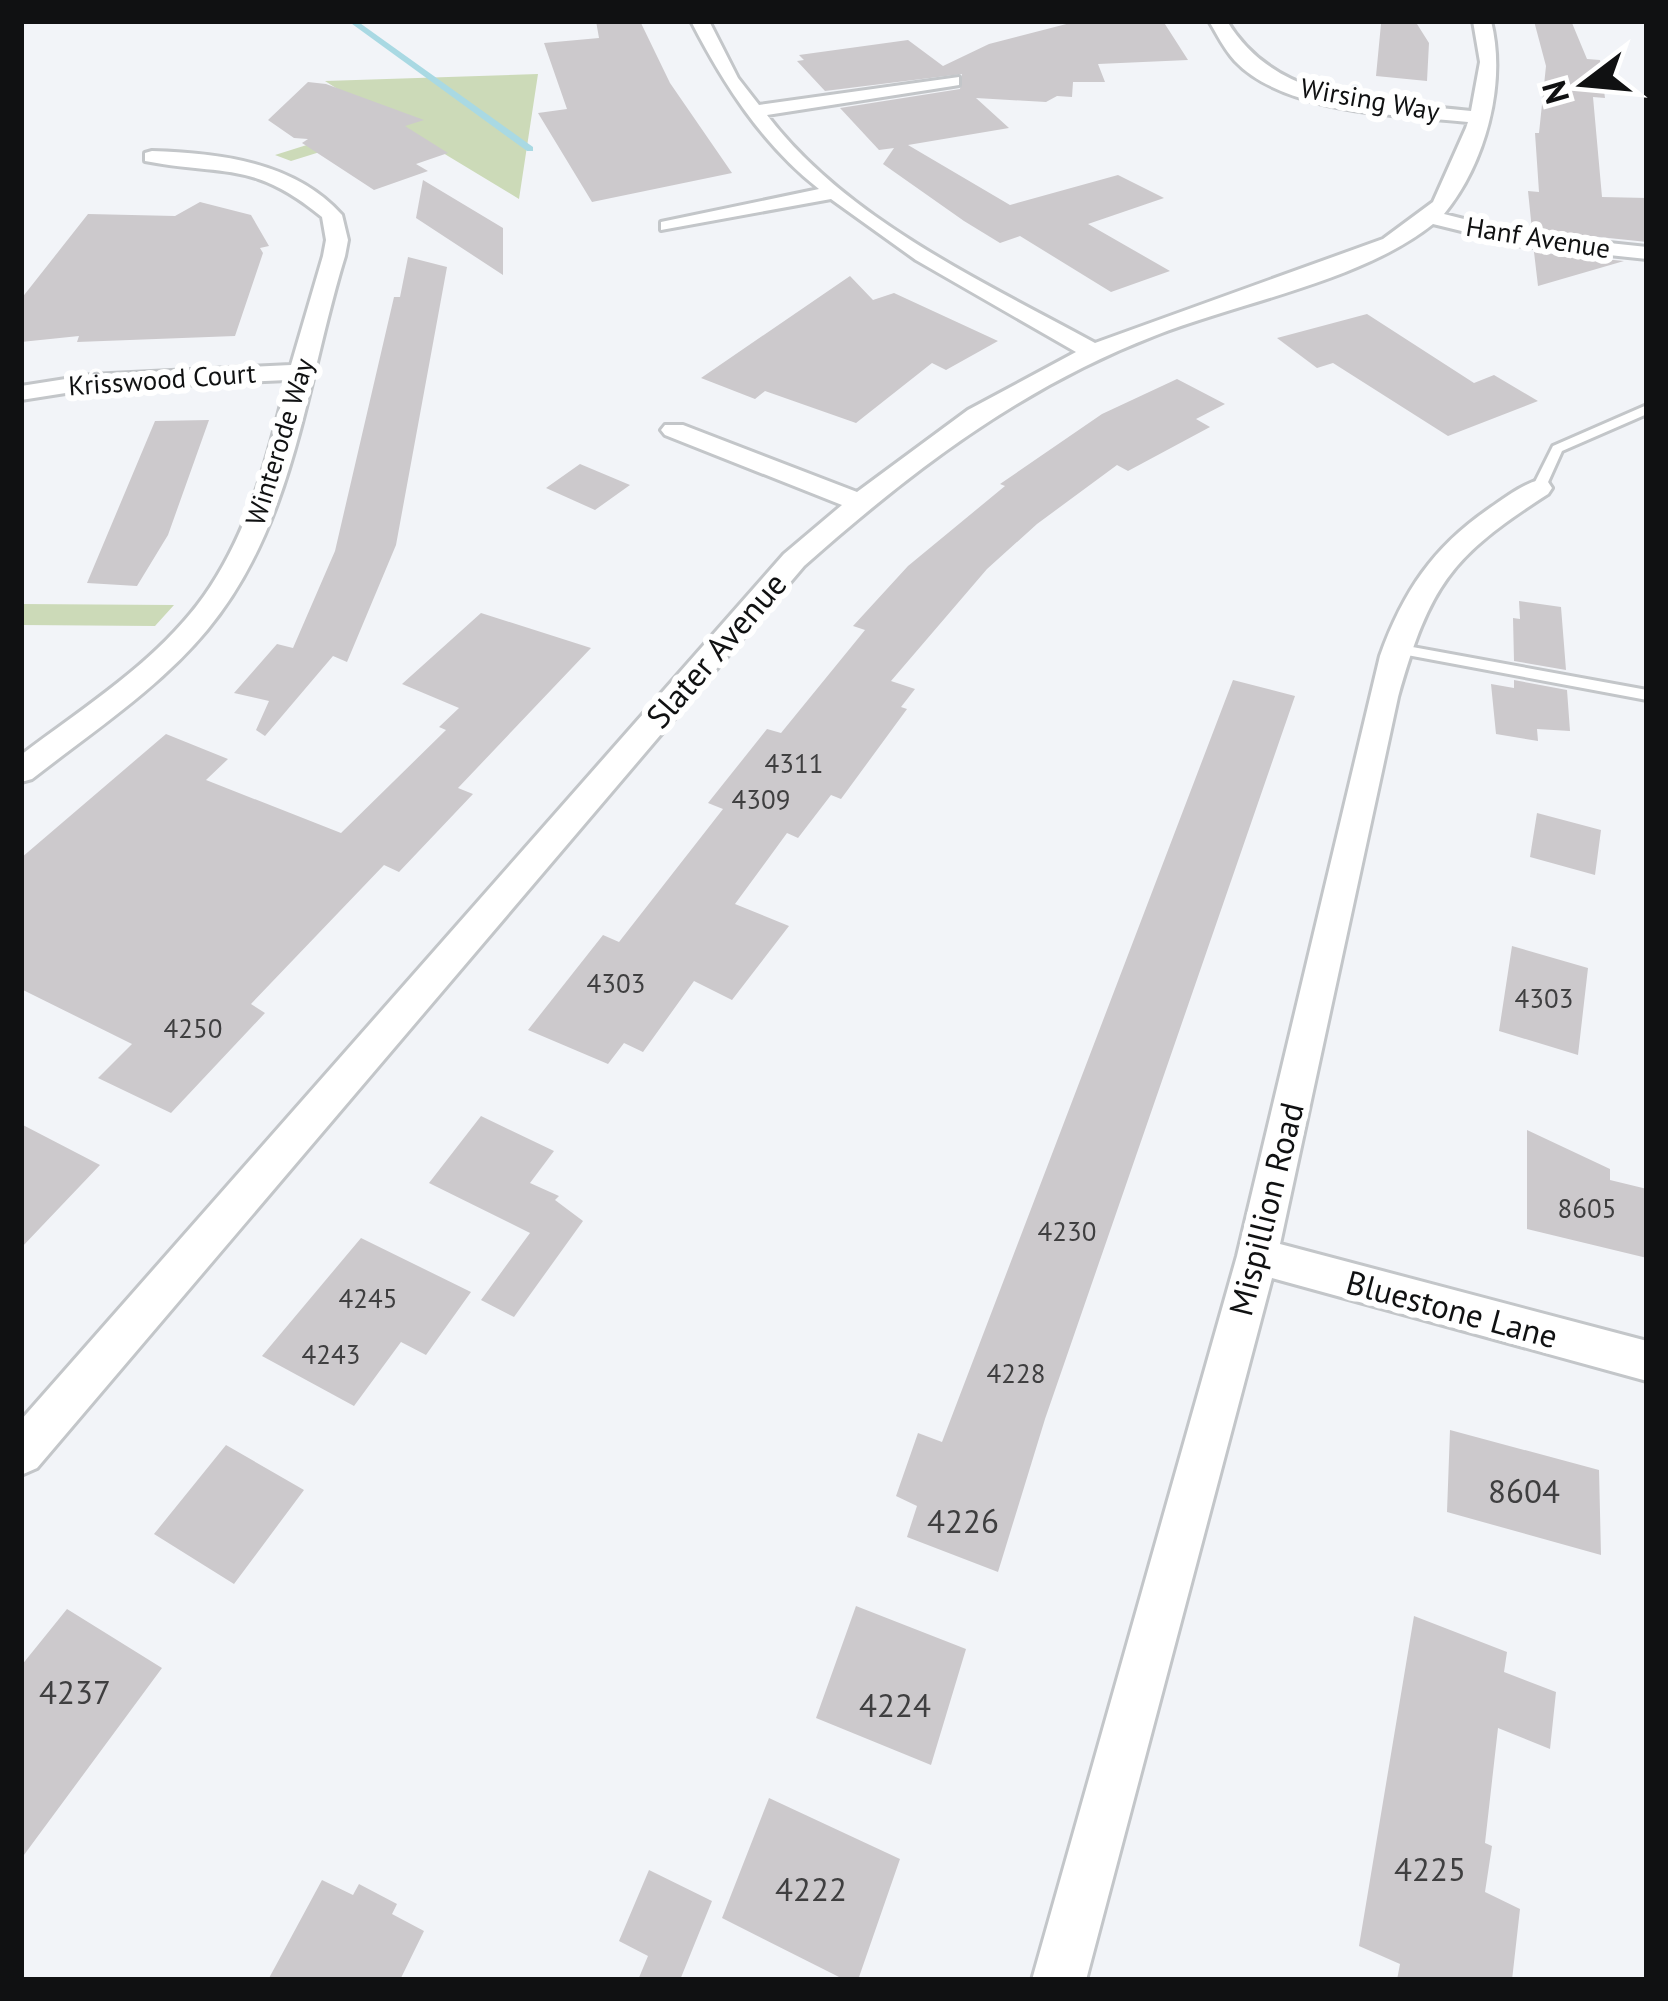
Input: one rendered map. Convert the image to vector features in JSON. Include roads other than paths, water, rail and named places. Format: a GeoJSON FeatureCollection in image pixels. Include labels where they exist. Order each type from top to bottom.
{"type":"FeatureCollection","features":[{"type":"Feature","properties":{"kind":"street"},"geometry":{"type":"LineString","coordinates":[[700,21],[727,77],[754,111],[836,192],[952,272],[1095,353]]}},
{"type":"Feature","properties":{"kind":"street","name":"Wirsing Way"},"geometry":{"type":"LineString","coordinates":[[1218,21],[1244,60],[1281,83],[1334,97],[1479,118]]}},
{"type":"Feature","properties":{"kind":"street","name":"Slater Avenue"},"geometry":{"type":"LineString","coordinates":[[21,1453],[794,560],[859,502],[939,441],[1042,377],[1203,309],[1366,254],[1429,218],[1456,186],[1491,76],[1483,21]]}},
{"type":"Feature","properties":{"kind":"street"},"geometry":{"type":"LineString","coordinates":[[754,111],[952,81]]}},
{"type":"Feature","properties":{"kind":"street","name":"Winterode Way"},"geometry":{"type":"LineString","coordinates":[[21,771],[146,670],[212,606],[258,523],[337,240],[332,215],[294,185],[264,170],[220,160],[152,157]]}},
{"type":"Feature","properties":{"kind":"street"},"geometry":{"type":"LineString","coordinates":[[668,226],[836,192]]}},
{"type":"Feature","properties":{"kind":"street","name":"Hanf Avenue"},"geometry":{"type":"LineString","coordinates":[[1429,218],[1523,241],[1647,253]]}},
{"type":"Feature","properties":{"kind":"street","name":"Krisswood Court"},"geometry":{"type":"LineString","coordinates":[[21,393],[110,381],[303,372]]}},
{"type":"Feature","properties":{"kind":"street"},"geometry":{"type":"LineString","coordinates":[[674,430],[859,502]]}},
{"type":"Feature","properties":{"kind":"street","name":"Mispillion Road"},"geometry":{"type":"LineString","coordinates":[[1059,1980],[1257,1256],[1396,650],[1418,589],[1436,566],[1458,542],[1539,488]]}},
{"type":"Feature","properties":{"kind":"street","name":"Bluestone Lane"},"geometry":{"type":"LineString","coordinates":[[1257,1256],[1647,1361]]}},
{"type":"Feature","properties":{"kind":"lane"},"geometry":{"type":"LineString","coordinates":[[1539,488],[1557,449],[1647,409]]}},
{"type":"Feature","properties":{"kind":"lane"},"geometry":{"type":"LineString","coordinates":[[1396,650],[1647,695]]}},
{"type":"Feature","properties":{"kind":"waterway"},"geometry":{"type":"LineString","coordinates":[[352,21],[530,149]]}}]}
